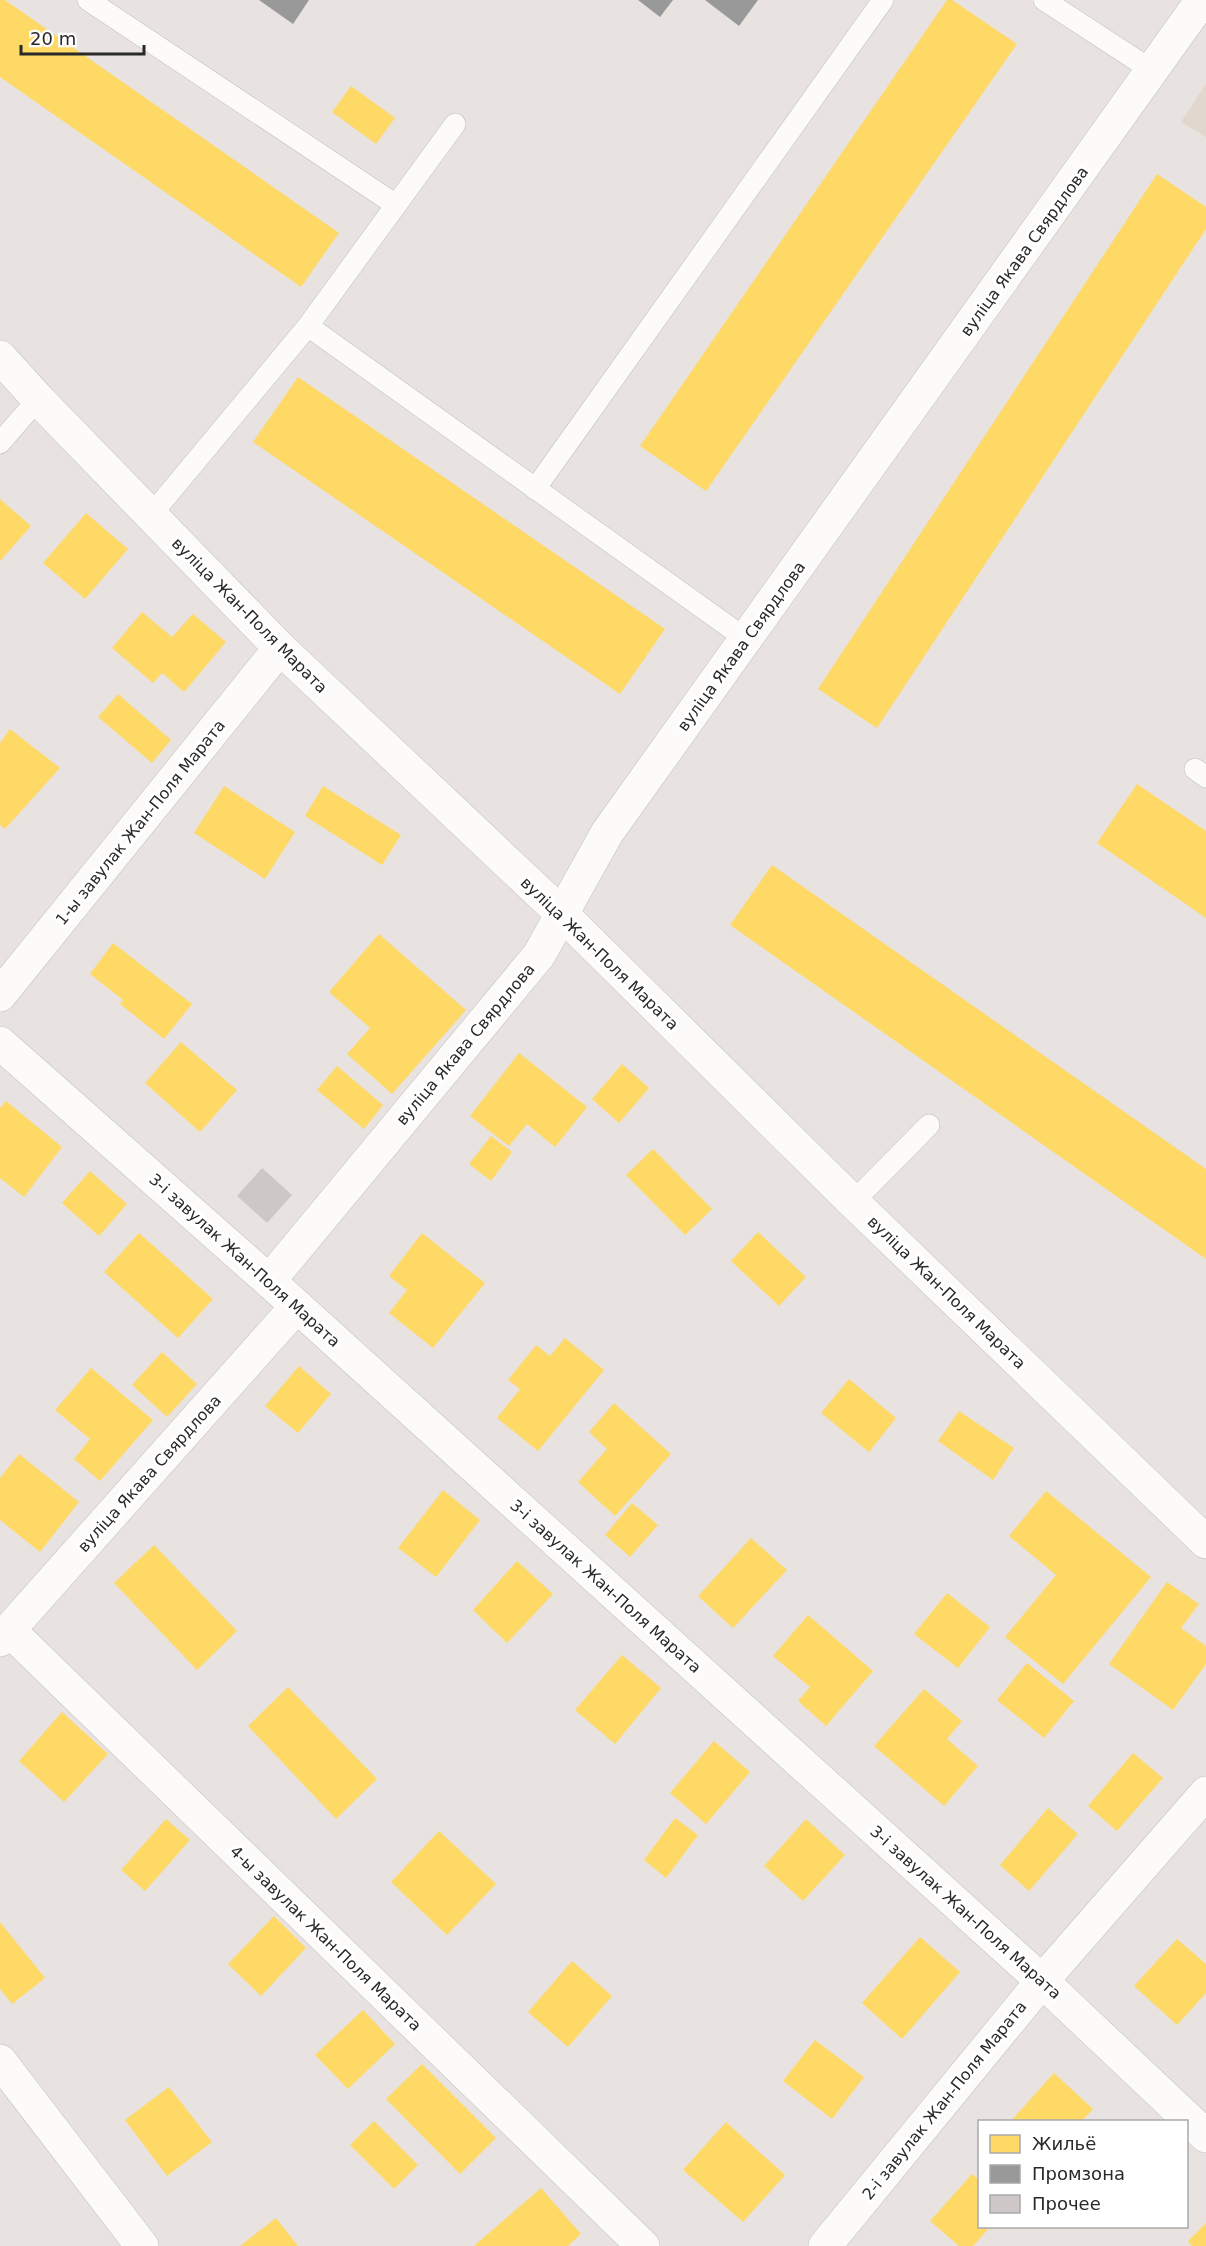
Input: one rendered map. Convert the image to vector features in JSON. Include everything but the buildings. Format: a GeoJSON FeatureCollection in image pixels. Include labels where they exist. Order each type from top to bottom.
{"type":"FeatureCollection","features":[{"type":"Feature","properties":{"kind":"street","name":"вуліца Якава Свярдлова"},"geometry":{"type":"LineString","coordinates":[[269,1281],[539,955],[607,833],[1202,0]]}},
{"type":"Feature","properties":{"kind":"street","name":"вуліца Жан-Поля Марата"},"geometry":{"type":"LineString","coordinates":[[0,357],[280,648],[562,914],[853,1202],[1206,1542]]}},
{"type":"Feature","properties":{"kind":"street","name":"1-ы завулак Жан-Поля Марата"},"geometry":{"type":"LineString","coordinates":[[0,996],[280,648]]}},
{"type":"Feature","properties":{"kind":"street","name":"3-і завулак Жан-Поля Марата"},"geometry":{"type":"LineString","coordinates":[[0,1043],[297,1306],[1042,1981],[1206,2136]]}},
{"type":"Feature","properties":{"kind":"street","name":"вуліца Якава Свярдлова"},"geometry":{"type":"LineString","coordinates":[[4,1635],[297,1306]]}},
{"type":"Feature","properties":{"kind":"street","name":"4-ы завулак Жан-Поля Марата"},"geometry":{"type":"LineString","coordinates":[[4,1635],[643,2246]]}},
{"type":"Feature","properties":{"kind":"street","name":"2-і завулак Жан-Поля Марата"},"geometry":{"type":"LineString","coordinates":[[825,2246],[1042,1981],[1206,1792]]}},
{"type":"Feature","properties":{"kind":"street"},"geometry":{"type":"LineString","coordinates":[[0,2061],[142,2246]]}},
{"type":"Feature","properties":{"kind":"lane"},"geometry":{"type":"LineString","coordinates":[[88,0],[396,205]]}},
{"type":"Feature","properties":{"kind":"lane"},"geometry":{"type":"LineString","coordinates":[[535,489],[883,0]]}},
{"type":"Feature","properties":{"kind":"lane"},"geometry":{"type":"LineString","coordinates":[[1044,0],[1153,71]]}},
{"type":"Feature","properties":{"kind":"lane"},"geometry":{"type":"LineString","coordinates":[[151,514],[308,326],[455,124]]}},
{"type":"Feature","properties":{"kind":"lane"},"geometry":{"type":"LineString","coordinates":[[308,326],[746,639]]}},
{"type":"Feature","properties":{"kind":"lane"},"geometry":{"type":"LineString","coordinates":[[0,443],[38,399]]}},
{"type":"Feature","properties":{"kind":"lane"},"geometry":{"type":"LineString","coordinates":[[853,1202],[929,1125]]}},
{"type":"Feature","properties":{"kind":"shaded area"},"geometry":{"type":"Polygon","coordinates":[[[1206,84],[1206,137],[1181,122],[1206,84]]]}}]}
